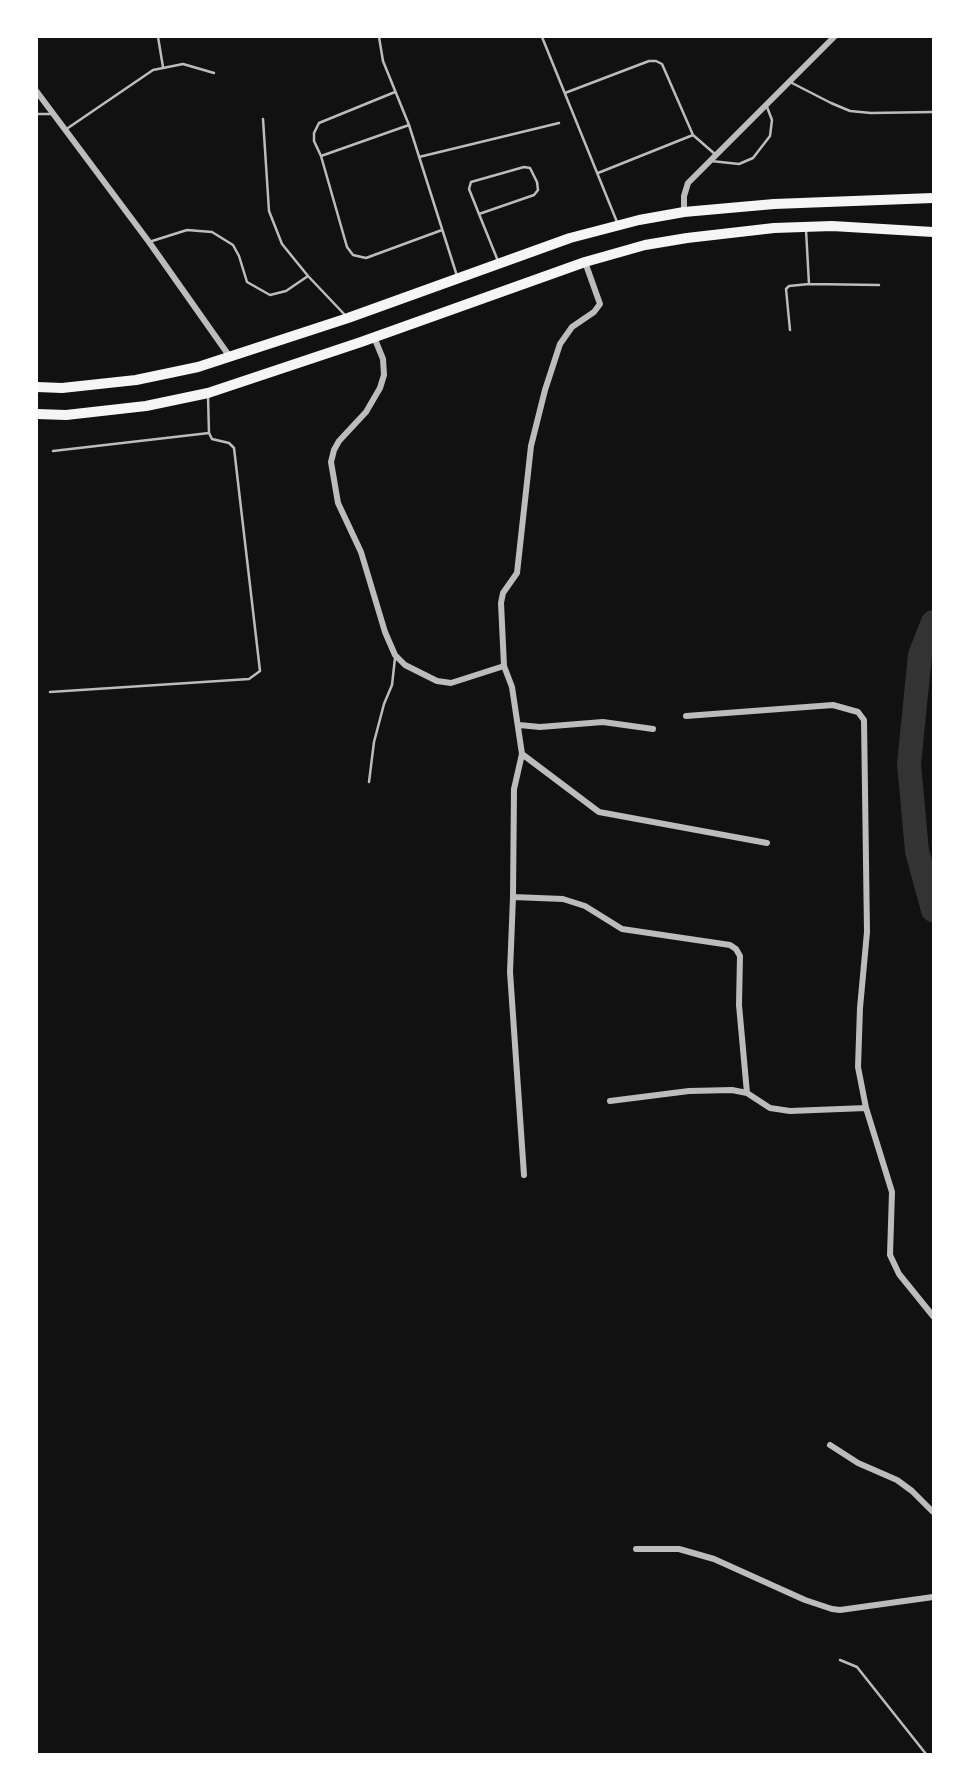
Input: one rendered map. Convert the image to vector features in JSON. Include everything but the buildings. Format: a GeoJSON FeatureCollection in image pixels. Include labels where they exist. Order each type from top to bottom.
{"type":"FeatureCollection","features":[{"type":"Feature","properties":{"kind":"highway"},"geometry":{"type":"LineString","coordinates":[[37,387],[62,388],[166,375],[348,318],[499,262],[618,224],[684,212],[774,204],[933,198]]}},
{"type":"Feature","properties":{"kind":"highway"},"geometry":{"type":"LineString","coordinates":[[37,414],[66,415],[146,406],[208,393],[585,262],[645,245],[736,231],[806,226],[933,232]]}},
{"type":"Feature","properties":{"kind":"street"},"geometry":{"type":"LineString","coordinates":[[684,212],[684,196],[688,183],[834,37]]}},
{"type":"Feature","properties":{"kind":"street"},"geometry":{"type":"LineString","coordinates":[[37,92],[149,242],[230,357]]}},
{"type":"Feature","properties":{"kind":"street"},"geometry":{"type":"LineString","coordinates":[[524,1175],[510,972],[514,789],[522,754],[512,687],[504,666],[501,603],[503,593],[517,573],[531,446],[560,344],[572,327],[594,312],[600,304],[585,262]]}},
{"type":"Feature","properties":{"kind":"street"},"geometry":{"type":"LineString","coordinates":[[374,337],[383,359],[384,375],[380,388],[366,412],[339,441],[331,463],[338,503],[361,552],[385,632],[395,655],[413,670],[436,681],[451,683],[504,666]]}},
{"type":"Feature","properties":{"kind":"street"},"geometry":{"type":"LineString","coordinates":[[687,716],[833,705],[858,712],[864,720],[867,932],[858,1067],[866,1108],[892,1192],[890,1255],[899,1274],[933,1316]]}},
{"type":"Feature","properties":{"kind":"street"},"geometry":{"type":"LineString","coordinates":[[519,725],[540,727],[603,722],[653,729]]}},
{"type":"Feature","properties":{"kind":"street"},"geometry":{"type":"LineString","coordinates":[[522,754],[599,812],[767,843]]}},
{"type":"Feature","properties":{"kind":"street"},"geometry":{"type":"LineString","coordinates":[[513,897],[563,899],[584,905],[622,929],[730,945],[736,949],[740,956],[739,1004],[747,1093]]}},
{"type":"Feature","properties":{"kind":"street"},"geometry":{"type":"LineString","coordinates":[[610,1101],[689,1091],[732,1090],[747,1093],[770,1108],[790,1111],[866,1108]]}},
{"type":"Feature","properties":{"kind":"street"},"geometry":{"type":"LineString","coordinates":[[830,1445],[858,1463],[897,1480],[933,1513]]}},
{"type":"Feature","properties":{"kind":"street"},"geometry":{"type":"LineString","coordinates":[[636,1549],[679,1549],[714,1559],[753,1574],[805,1600],[832,1609],[933,1597]]}},
{"type":"Feature","properties":{"kind":"lane"},"geometry":{"type":"LineString","coordinates":[[159,37],[163,67]]}},
{"type":"Feature","properties":{"kind":"lane"},"geometry":{"type":"LineString","coordinates":[[379,37],[383,61],[409,125],[457,278]]}},
{"type":"Feature","properties":{"kind":"lane"},"geometry":{"type":"LineString","coordinates":[[542,37],[618,224]]}},
{"type":"Feature","properties":{"kind":"lane"},"geometry":{"type":"LineString","coordinates":[[565,93],[649,61],[656,61],[662,64],[693,135],[716,155]]}},
{"type":"Feature","properties":{"kind":"lane"},"geometry":{"type":"LineString","coordinates":[[65,130],[153,70],[183,64],[214,73]]}},
{"type":"Feature","properties":{"kind":"lane"},"geometry":{"type":"LineString","coordinates":[[789,81],[850,111],[933,112]]}},
{"type":"Feature","properties":{"kind":"lane"},"geometry":{"type":"LineString","coordinates":[[396,92],[319,123],[314,133],[314,141],[321,156],[347,247],[353,255],[366,258],[442,230]]}},
{"type":"Feature","properties":{"kind":"lane"},"geometry":{"type":"LineString","coordinates":[[710,161],[729,164],[753,158],[770,136],[772,120],[766,104]]}},
{"type":"Feature","properties":{"kind":"lane"},"geometry":{"type":"LineString","coordinates":[[37,114],[53,114]]}},
{"type":"Feature","properties":{"kind":"lane"},"geometry":{"type":"LineString","coordinates":[[263,119],[269,211],[282,244],[307,276],[348,318]]}},
{"type":"Feature","properties":{"kind":"lane"},"geometry":{"type":"LineString","coordinates":[[419,157],[559,123]]}},
{"type":"Feature","properties":{"kind":"lane"},"geometry":{"type":"LineString","coordinates":[[321,156],[409,125]]}},
{"type":"Feature","properties":{"kind":"lane"},"geometry":{"type":"LineString","coordinates":[[598,173],[693,135]]}},
{"type":"Feature","properties":{"kind":"lane"},"geometry":{"type":"LineString","coordinates":[[479,214],[534,195],[538,190],[537,182],[530,168],[524,167],[471,182],[469,189],[479,214],[499,262]]}},
{"type":"Feature","properties":{"kind":"lane"},"geometry":{"type":"LineString","coordinates":[[806,226],[809,284]]}},
{"type":"Feature","properties":{"kind":"lane"},"geometry":{"type":"LineString","coordinates":[[149,242],[187,230],[212,232],[233,245],[247,282],[270,295],[286,291],[307,276]]}},
{"type":"Feature","properties":{"kind":"lane"},"geometry":{"type":"LineString","coordinates":[[790,330],[786,289],[809,284],[879,285]]}},
{"type":"Feature","properties":{"kind":"lane"},"geometry":{"type":"LineString","coordinates":[[50,692],[249,679],[260,671],[234,448],[229,443],[212,439],[209,433],[208,393]]}},
{"type":"Feature","properties":{"kind":"lane"},"geometry":{"type":"LineString","coordinates":[[53,451],[209,433]]}},
{"type":"Feature","properties":{"kind":"lane"},"geometry":{"type":"LineString","coordinates":[[369,782],[379,722],[392,685],[395,655]]}},
{"type":"Feature","properties":{"kind":"lane"},"geometry":{"type":"LineString","coordinates":[[840,1660],[857,1667],[926,1754]]}},
{"type":"Feature","properties":{"kind":"waterway"},"geometry":{"type":"LineString","coordinates":[[933,622],[920,655],[909,764],[917,851],[933,910]]}}]}
